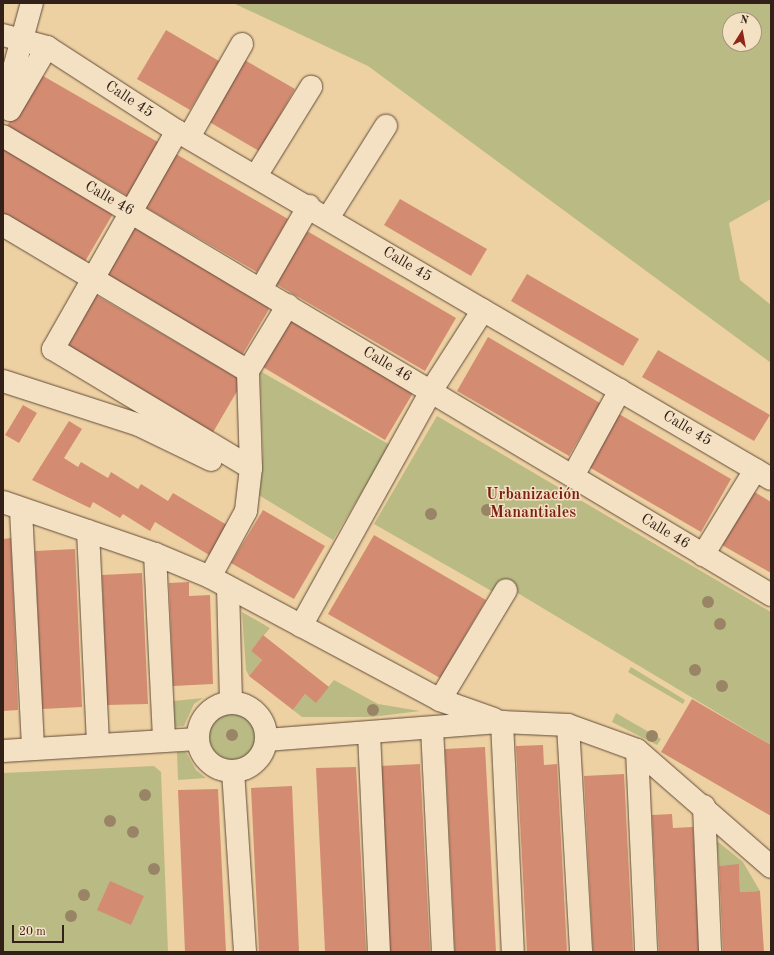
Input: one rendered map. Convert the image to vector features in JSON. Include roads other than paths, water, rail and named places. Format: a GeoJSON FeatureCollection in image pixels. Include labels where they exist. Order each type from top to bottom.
{"type":"FeatureCollection","features":[{"type":"Feature","properties":{"kind":"street"},"geometry":{"type":"LineString","coordinates":[[3,108],[12,38],[32,3]]}},
{"type":"Feature","properties":{"kind":"street","name":"Calle 45"},"geometry":{"type":"LineString","coordinates":[[12,38],[47,47],[183,134],[309,206],[763,474]]}},
{"type":"Feature","properties":{"kind":"street"},"geometry":{"type":"LineString","coordinates":[[242,44],[131,211],[53,349],[251,475]]}},
{"type":"Feature","properties":{"kind":"street"},"geometry":{"type":"LineString","coordinates":[[3,122],[47,47]]}},
{"type":"Feature","properties":{"kind":"street"},"geometry":{"type":"LineString","coordinates":[[256,176],[310,87]]}},
{"type":"Feature","properties":{"kind":"street"},"geometry":{"type":"LineString","coordinates":[[328,218],[386,126]]}},
{"type":"Feature","properties":{"kind":"street","name":"Calle 46"},"geometry":{"type":"LineString","coordinates":[[3,136],[131,211],[771,595]]}},
{"type":"Feature","properties":{"kind":"street"},"geometry":{"type":"LineString","coordinates":[[261,289],[309,206]]}},
{"type":"Feature","properties":{"kind":"street"},"geometry":{"type":"LineString","coordinates":[[3,225],[248,371]]}},
{"type":"Feature","properties":{"kind":"street"},"geometry":{"type":"LineString","coordinates":[[231,703],[219,582],[246,511],[251,475],[248,371],[288,305]]}},
{"type":"Feature","properties":{"kind":"street"},"geometry":{"type":"LineString","coordinates":[[301,626],[431,391],[483,310]]}},
{"type":"Feature","properties":{"kind":"street"},"geometry":{"type":"LineString","coordinates":[[3,381],[139,425],[251,475]]}},
{"type":"Feature","properties":{"kind":"street"},"geometry":{"type":"LineString","coordinates":[[573,476],[620,390]]}},
{"type":"Feature","properties":{"kind":"street"},"geometry":{"type":"LineString","coordinates":[[703,555],[763,474]]}},
{"type":"Feature","properties":{"kind":"street"},"geometry":{"type":"LineString","coordinates":[[33,749],[12,506],[155,554],[219,582],[440,700],[502,722]]}},
{"type":"Feature","properties":{"kind":"street"},"geometry":{"type":"LineString","coordinates":[[88,531],[98,745]]}},
{"type":"Feature","properties":{"kind":"street"},"geometry":{"type":"LineString","coordinates":[[155,554],[164,741]]}},
{"type":"Feature","properties":{"kind":"street"},"geometry":{"type":"LineString","coordinates":[[440,700],[506,590]]}},
{"type":"Feature","properties":{"kind":"street"},"geometry":{"type":"LineString","coordinates":[[231,703],[253,710],[265,729],[266,740],[255,762],[233,770],[214,765],[203,754],[198,739],[207,714],[220,705],[231,703]]}},
{"type":"Feature","properties":{"kind":"street"},"geometry":{"type":"LineString","coordinates":[[266,740],[502,722],[568,726],[637,750],[704,806],[771,867]]}},
{"type":"Feature","properties":{"kind":"street"},"geometry":{"type":"LineString","coordinates":[[502,722],[514,952]]}},
{"type":"Feature","properties":{"kind":"street"},"geometry":{"type":"LineString","coordinates":[[568,726],[581,952]]}},
{"type":"Feature","properties":{"kind":"street"},"geometry":{"type":"LineString","coordinates":[[432,728],[443,952]]}},
{"type":"Feature","properties":{"kind":"street"},"geometry":{"type":"LineString","coordinates":[[368,733],[379,952]]}},
{"type":"Feature","properties":{"kind":"street"},"geometry":{"type":"LineString","coordinates":[[3,751],[198,739]]}},
{"type":"Feature","properties":{"kind":"street"},"geometry":{"type":"LineString","coordinates":[[637,750],[646,952]]}},
{"type":"Feature","properties":{"kind":"street"},"geometry":{"type":"LineString","coordinates":[[233,770],[245,952]]}},
{"type":"Feature","properties":{"kind":"street"},"geometry":{"type":"LineString","coordinates":[[704,806],[710,952]]}},
{"type":"Feature","properties":{"kind":"district","name":"Urbanización Manantiales"},"geometry":{"type":"Point","coordinates":[533,504]}}]}
